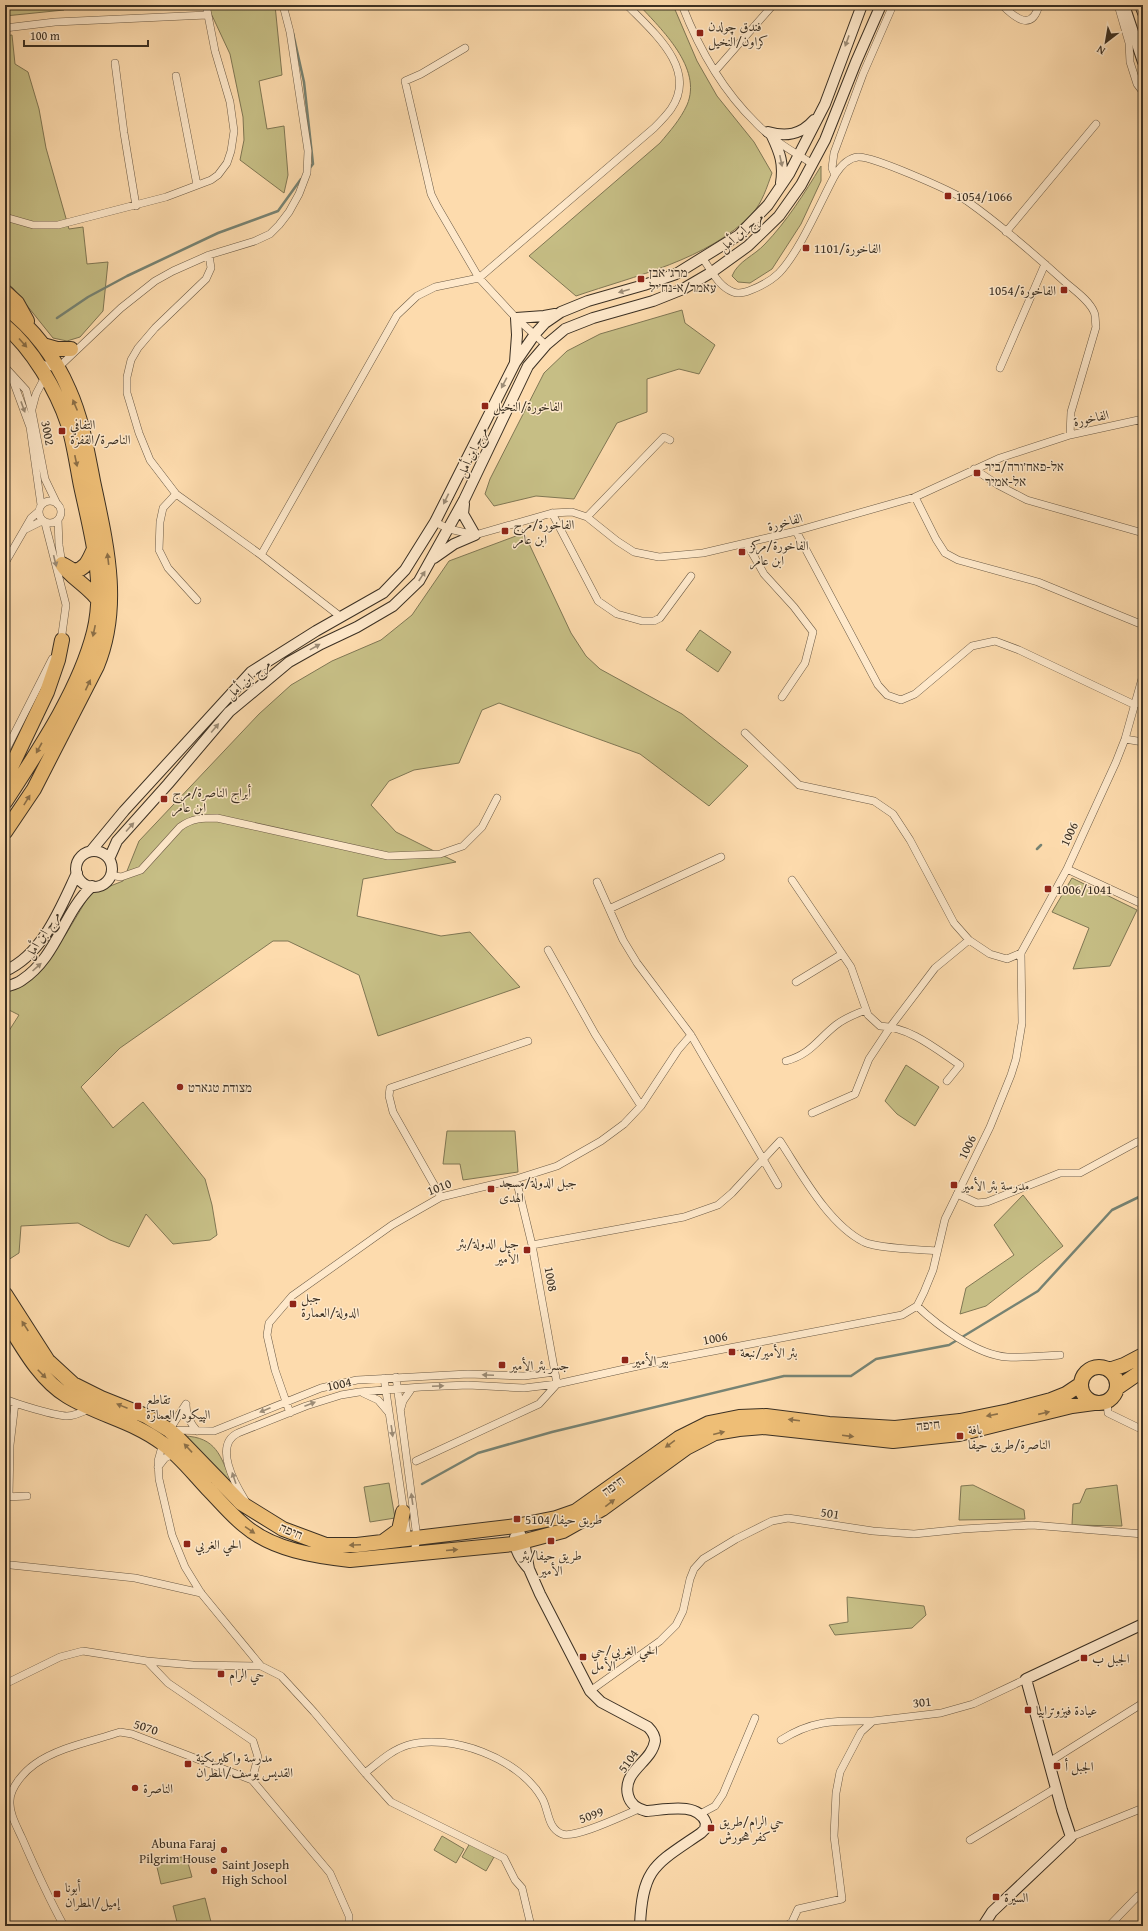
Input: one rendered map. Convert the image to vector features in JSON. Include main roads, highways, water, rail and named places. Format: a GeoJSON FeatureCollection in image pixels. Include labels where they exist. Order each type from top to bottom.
{"type":"FeatureCollection","features":[{"type":"Feature","properties":{"kind":"highway"},"geometry":{"type":"LineString","coordinates":[[5,292],[17,303],[33,332],[48,365],[58,400],[68,424],[98,571],[99,600],[94,630],[84,665],[34,757],[5,802]]}},
{"type":"Feature","properties":{"kind":"highway"},"geometry":{"type":"LineString","coordinates":[[5,307],[33,332]]}},
{"type":"Feature","properties":{"kind":"highway"},"geometry":{"type":"LineString","coordinates":[[5,326],[48,365],[80,414],[105,537],[111,596],[108,629],[103,650],[82,696],[34,789],[5,832]]}},
{"type":"Feature","properties":{"kind":"highway"},"geometry":{"type":"LineString","coordinates":[[48,365],[57,349],[71,349]]}},
{"type":"Feature","properties":{"kind":"highway"},"geometry":{"type":"LineString","coordinates":[[94,549],[88,562],[79,571],[74,572],[62,564],[66,570],[86,586],[99,600],[104,608],[108,629]]}},
{"type":"Feature","properties":{"kind":"highway"},"geometry":{"type":"LineString","coordinates":[[5,780],[47,692],[58,660],[62,640]]}},
{"type":"Feature","properties":{"kind":"highway"},"geometry":{"type":"LineString","coordinates":[[5,1294],[48,1361],[96,1403]]}},
{"type":"Feature","properties":{"kind":"highway"},"geometry":{"type":"LineString","coordinates":[[5,1319],[37,1369],[66,1395],[96,1403]]}},
{"type":"Feature","properties":{"kind":"highway"},"geometry":{"type":"LineString","coordinates":[[1109,1370],[1116,1378],[1116,1394],[1100,1402],[1084,1395],[1081,1384],[1086,1373],[1091,1369],[1097,1367],[1109,1370],[1124,1365],[1143,1355]]}},
{"type":"Feature","properties":{"kind":"highway"},"geometry":{"type":"LineString","coordinates":[[1117,1388],[1143,1370]]}},
{"type":"Feature","properties":{"kind":"highway","name":"חיפה"},"geometry":{"type":"LineString","coordinates":[[96,1403],[146,1416],[169,1430],[242,1503],[266,1520],[283,1529],[326,1545],[358,1546],[516,1526],[556,1518],[576,1511],[679,1438],[708,1423],[739,1417],[766,1416],[829,1424],[895,1428],[960,1421],[1009,1411],[1051,1400],[1066,1394],[1081,1384]]}},
{"type":"Feature","properties":{"kind":"highway","name":"חיפה"},"geometry":{"type":"LineString","coordinates":[[96,1403],[163,1443],[244,1526],[276,1544],[324,1557],[350,1560],[519,1543],[563,1531],[602,1510],[686,1448],[715,1433],[739,1429],[764,1428],[893,1442],[959,1434],[1072,1406],[1100,1402]]}},
{"type":"Feature","properties":{"kind":"highway"},"geometry":{"type":"LineString","coordinates":[[382,1542],[398,1530],[404,1512]]}},
{"type":"Feature","properties":{"kind":"waterway"},"geometry":{"type":"LineString","coordinates":[[293,33],[304,82],[313,164],[309,169]]}},
{"type":"Feature","properties":{"kind":"waterway"},"geometry":{"type":"LineString","coordinates":[[57,318],[88,297],[127,276],[218,233],[278,211],[301,179]]}},
{"type":"Feature","properties":{"kind":"waterway"},"geometry":{"type":"LineString","coordinates":[[1037,849],[1041,845]]}},
{"type":"Feature","properties":{"kind":"waterway"},"geometry":{"type":"LineString","coordinates":[[422,1484],[478,1453],[552,1432],[784,1376],[851,1376],[876,1359],[949,1345],[1038,1291],[1112,1210],[1143,1195]]}},
{"type":"Feature","properties":{"kind":"place","name":"فندق چولدن كراون/النخيل"},"geometry":{"type":"Point","coordinates":[700,33]}},
{"type":"Feature","properties":{"kind":"place","name":"1054/1066"},"geometry":{"type":"Point","coordinates":[948,196]}},
{"type":"Feature","properties":{"kind":"place","name":"الفاخورة/1101"},"geometry":{"type":"Point","coordinates":[806,248]}},
{"type":"Feature","properties":{"kind":"place","name":"מרג׳ אבן עאמר/א-נח׳יל"},"geometry":{"type":"Point","coordinates":[641,279]}},
{"type":"Feature","properties":{"kind":"place","name":"الفاخورة/1054"},"geometry":{"type":"Point","coordinates":[1064,290]}},
{"type":"Feature","properties":{"kind":"place","name":"الفاخورة/النخيل"},"geometry":{"type":"Point","coordinates":[485,406]}},
{"type":"Feature","properties":{"kind":"place","name":"التفافي الناصرة/القفزة"},"geometry":{"type":"Point","coordinates":[62,431]}},
{"type":"Feature","properties":{"kind":"place","name":"אל-פאח׳ורה/ביר אל-אמיר"},"geometry":{"type":"Point","coordinates":[977,473]}},
{"type":"Feature","properties":{"kind":"place","name":"الفاخورة/مرج ابن عامر"},"geometry":{"type":"Point","coordinates":[505,531]}},
{"type":"Feature","properties":{"kind":"place","name":"الفاخورة/مركز ابن عامر"},"geometry":{"type":"Point","coordinates":[742,552]}},
{"type":"Feature","properties":{"kind":"place","name":"أبراج الناصرة/مرج ابن عامر"},"geometry":{"type":"Point","coordinates":[164,799]}},
{"type":"Feature","properties":{"kind":"place","name":"1006/1041"},"geometry":{"type":"Point","coordinates":[1048,889]}},
{"type":"Feature","properties":{"kind":"place","name":"מצודת טגארט"},"geometry":{"type":"Point","coordinates":[180,1087]}},
{"type":"Feature","properties":{"kind":"place","name":"مدرسة بئر الأمير"},"geometry":{"type":"Point","coordinates":[954,1185]}},
{"type":"Feature","properties":{"kind":"place","name":"جبل الدولة/مسجد الهدى"},"geometry":{"type":"Point","coordinates":[491,1189]}},
{"type":"Feature","properties":{"kind":"place","name":"جبل الدولة/بئر الأمير"},"geometry":{"type":"Point","coordinates":[527,1250]}},
{"type":"Feature","properties":{"kind":"place","name":"جبل الدولة/العمارة"},"geometry":{"type":"Point","coordinates":[293,1304]}},
{"type":"Feature","properties":{"kind":"place","name":"بئر الأمير/نبعة"},"geometry":{"type":"Point","coordinates":[732,1352]}},
{"type":"Feature","properties":{"kind":"place","name":"بير الأمير"},"geometry":{"type":"Point","coordinates":[625,1360]}},
{"type":"Feature","properties":{"kind":"place","name":"جسر بئر الأمير"},"geometry":{"type":"Point","coordinates":[502,1365]}},
{"type":"Feature","properties":{"kind":"place","name":"تقاطع الپيكود/العمارة"},"geometry":{"type":"Point","coordinates":[138,1406]}},
{"type":"Feature","properties":{"kind":"place","name":"يافة الناصرة/طريق حيفا"},"geometry":{"type":"Point","coordinates":[960,1436]}},
{"type":"Feature","properties":{"kind":"place","name":"طريق حيفا/5104"},"geometry":{"type":"Point","coordinates":[517,1519]}},
{"type":"Feature","properties":{"kind":"place","name":"طريق حيفا/بئر الأمير"},"geometry":{"type":"Point","coordinates":[551,1541]}},
{"type":"Feature","properties":{"kind":"place","name":"الحي الغربي"},"geometry":{"type":"Point","coordinates":[187,1544]}},
{"type":"Feature","properties":{"kind":"place","name":"الحي الغربي/حي الأمل"},"geometry":{"type":"Point","coordinates":[583,1657]}},
{"type":"Feature","properties":{"kind":"place","name":"الجبل ب"},"geometry":{"type":"Point","coordinates":[1084,1658]}},
{"type":"Feature","properties":{"kind":"place","name":"حي الرام"},"geometry":{"type":"Point","coordinates":[221,1674]}},
{"type":"Feature","properties":{"kind":"place","name":"عيادة فيزوترابيا"},"geometry":{"type":"Point","coordinates":[1028,1710]}},
{"type":"Feature","properties":{"kind":"place","name":"مدرسة واكليريكية القديس يوسف/المطران"},"geometry":{"type":"Point","coordinates":[188,1764]}},
{"type":"Feature","properties":{"kind":"place","name":"الجبل أ"},"geometry":{"type":"Point","coordinates":[1057,1766]}},
{"type":"Feature","properties":{"kind":"place","name":"الناصرة"},"geometry":{"type":"Point","coordinates":[135,1788]}},
{"type":"Feature","properties":{"kind":"place","name":"حي الرام/طريق كفر هحورش"},"geometry":{"type":"Point","coordinates":[711,1828]}},
{"type":"Feature","properties":{"kind":"place","name":"Abuna Faraj Pilgrim House"},"geometry":{"type":"Point","coordinates":[224,1850]}},
{"type":"Feature","properties":{"kind":"place","name":"Saint Joseph High School"},"geometry":{"type":"Point","coordinates":[214,1871]}},
{"type":"Feature","properties":{"kind":"place","name":"أبونا إميل/المطران"},"geometry":{"type":"Point","coordinates":[57,1894]}},
{"type":"Feature","properties":{"kind":"place","name":"السيرة"},"geometry":{"type":"Point","coordinates":[996,1897]}}]}
